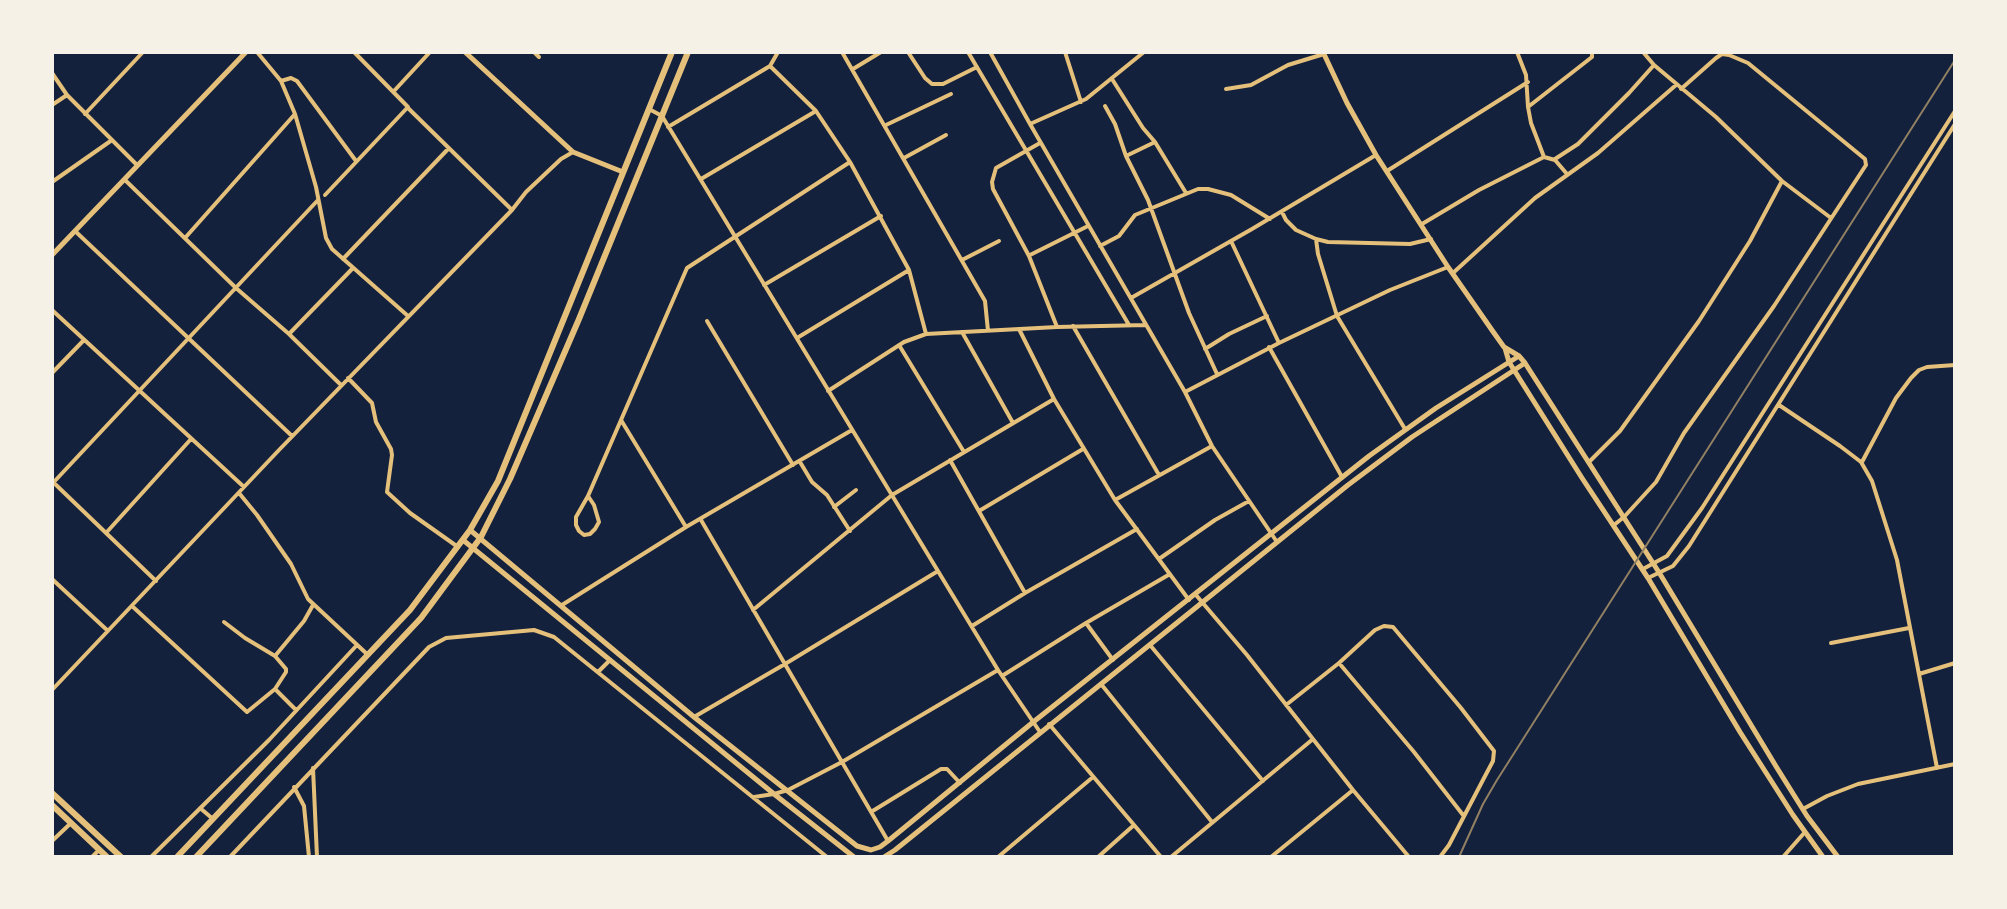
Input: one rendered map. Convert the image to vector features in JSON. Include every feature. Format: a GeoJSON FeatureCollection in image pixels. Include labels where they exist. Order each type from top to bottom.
{"type":"FeatureCollection","features":[{"type":"Feature","properties":{"kind":"main road"},"geometry":{"type":"LineString","coordinates":[[177,857],[410,610],[470,530],[498,481],[672,52]]}},
{"type":"Feature","properties":{"kind":"main road"},"geometry":{"type":"LineString","coordinates":[[196,857],[421,618],[481,537],[529,436],[688,52]]}},
{"type":"Feature","properties":{"kind":"main road"},"geometry":{"type":"LineString","coordinates":[[52,793],[121,857]]}},
{"type":"Feature","properties":{"kind":"main road"},"geometry":{"type":"LineString","coordinates":[[52,805],[107,857]]}},
{"type":"Feature","properties":{"kind":"street"},"geometry":{"type":"LineString","coordinates":[[85,114],[143,52]]}},
{"type":"Feature","properties":{"kind":"street"},"geometry":{"type":"LineString","coordinates":[[52,255],[246,52]]}},
{"type":"Feature","properties":{"kind":"street"},"geometry":{"type":"LineString","coordinates":[[257,52],[281,81],[295,114],[326,238],[332,249],[408,316]]}},
{"type":"Feature","properties":{"kind":"street"},"geometry":{"type":"LineString","coordinates":[[354,52],[512,210]]}},
{"type":"Feature","properties":{"kind":"street"},"geometry":{"type":"LineString","coordinates":[[393,92],[430,52]]}},
{"type":"Feature","properties":{"kind":"street"},"geometry":{"type":"LineString","coordinates":[[465,52],[573,152],[623,172]]}},
{"type":"Feature","properties":{"kind":"street"},"geometry":{"type":"LineString","coordinates":[[534,52],[539,57]]}},
{"type":"Feature","properties":{"kind":"street"},"geometry":{"type":"LineString","coordinates":[[668,127],[770,66],[778,52]]}},
{"type":"Feature","properties":{"kind":"street"},"geometry":{"type":"LineString","coordinates":[[842,52],[985,301],[988,331]]}},
{"type":"Feature","properties":{"kind":"street"},"geometry":{"type":"LineString","coordinates":[[853,69],[881,52]]}},
{"type":"Feature","properties":{"kind":"street"},"geometry":{"type":"LineString","coordinates":[[908,52],[932,84],[943,84],[977,67]]}},
{"type":"Feature","properties":{"kind":"street"},"geometry":{"type":"LineString","coordinates":[[968,52],[1129,325]]}},
{"type":"Feature","properties":{"kind":"street"},"geometry":{"type":"LineString","coordinates":[[990,52],[1185,392],[1212,446],[1277,542]]}},
{"type":"Feature","properties":{"kind":"street"},"geometry":{"type":"LineString","coordinates":[[1065,52],[1081,102]]}},
{"type":"Feature","properties":{"kind":"street"},"geometry":{"type":"LineString","coordinates":[[1517,52],[1528,82],[1531,123],[1544,157]]}},
{"type":"Feature","properties":{"kind":"street"},"geometry":{"type":"LineString","coordinates":[[1528,107],[1592,57],[1592,52]]}},
{"type":"Feature","properties":{"kind":"street"},"geometry":{"type":"LineString","coordinates":[[1643,52],[1782,181],[1831,218]]}},
{"type":"Feature","properties":{"kind":"street"},"geometry":{"type":"LineString","coordinates":[[1030,124],[1081,102],[1142,53]]}},
{"type":"Feature","properties":{"kind":"street"},"geometry":{"type":"LineString","coordinates":[[1226,89],[1251,85],[1288,65],[1324,53],[1376,155],[1504,347],[1509,362],[1643,569],[1733,721],[1823,857]]}},
{"type":"Feature","properties":{"kind":"street"},"geometry":{"type":"LineString","coordinates":[[1453,273],[1535,198],[1567,174],[1581,168],[1722,54],[1748,63],[1865,159],[1865,167],[1751,340],[1684,433],[1656,482],[1614,525]]}},
{"type":"Feature","properties":{"kind":"street"},"geometry":{"type":"LineString","coordinates":[[1555,160],[1578,144],[1654,65]]}},
{"type":"Feature","properties":{"kind":"street"},"geometry":{"type":"LineString","coordinates":[[770,66],[816,111],[850,162],[909,270],[926,334]]}},
{"type":"Feature","properties":{"kind":"street"},"geometry":{"type":"LineString","coordinates":[[52,73],[67,95],[138,165]]}},
{"type":"Feature","properties":{"kind":"street"},"geometry":{"type":"LineString","coordinates":[[281,81],[291,78],[297,81],[356,161]]}},
{"type":"Feature","properties":{"kind":"street"},"geometry":{"type":"LineString","coordinates":[[1112,79],[1186,193]]}},
{"type":"Feature","properties":{"kind":"street"},"geometry":{"type":"LineString","coordinates":[[1387,171],[1528,82]]}},
{"type":"Feature","properties":{"kind":"street"},"geometry":{"type":"LineString","coordinates":[[886,125],[951,94]]}},
{"type":"Feature","properties":{"kind":"street"},"geometry":{"type":"LineString","coordinates":[[52,105],[67,95]]}},
{"type":"Feature","properties":{"kind":"street"},"geometry":{"type":"LineString","coordinates":[[1105,106],[1151,209],[1174,273],[1217,374]]}},
{"type":"Feature","properties":{"kind":"street"},"geometry":{"type":"LineString","coordinates":[[325,195],[408,107]]}},
{"type":"Feature","properties":{"kind":"street"},"geometry":{"type":"LineString","coordinates":[[649,109],[662,116],[998,670],[1040,732]]}},
{"type":"Feature","properties":{"kind":"street"},"geometry":{"type":"LineString","coordinates":[[701,180],[816,111]]}},
{"type":"Feature","properties":{"kind":"street"},"geometry":{"type":"LineString","coordinates":[[1643,569],[1667,556],[1702,508],[1955,111]]}},
{"type":"Feature","properties":{"kind":"street"},"geometry":{"type":"LineString","coordinates":[[185,238],[295,114]]}},
{"type":"Feature","properties":{"kind":"street"},"geometry":{"type":"LineString","coordinates":[[1648,578],[1673,566],[1689,546],[1955,124]]}},
{"type":"Feature","properties":{"kind":"street"},"geometry":{"type":"LineString","coordinates":[[904,158],[946,135]]}},
{"type":"Feature","properties":{"kind":"street"},"geometry":{"type":"LineString","coordinates":[[52,182],[112,140]]}},
{"type":"Feature","properties":{"kind":"street"},"geometry":{"type":"LineString","coordinates":[[1126,156],[1155,142]]}},
{"type":"Feature","properties":{"kind":"street"},"geometry":{"type":"LineString","coordinates":[[1040,143],[996,168],[992,182],[1029,256],[1057,327]]}},
{"type":"Feature","properties":{"kind":"street"},"geometry":{"type":"LineString","coordinates":[[343,259],[449,148]]}},
{"type":"Feature","properties":{"kind":"street"},"geometry":{"type":"LineString","coordinates":[[52,690],[526,192],[561,159],[573,152]]}},
{"type":"Feature","properties":{"kind":"street"},"geometry":{"type":"LineString","coordinates":[[1131,298],[1376,155]]}},
{"type":"Feature","properties":{"kind":"street"},"geometry":{"type":"LineString","coordinates":[[1422,224],[1544,157],[1555,160],[1567,174]]}},
{"type":"Feature","properties":{"kind":"street"},"geometry":{"type":"LineString","coordinates":[[588,496],[599,522],[590,534],[584,535],[576,525],[576,517],[588,496],[687,268],[850,162]]}},
{"type":"Feature","properties":{"kind":"street"},"geometry":{"type":"LineString","coordinates":[[125,180],[341,385]]}},
{"type":"Feature","properties":{"kind":"street"},"geometry":{"type":"LineString","coordinates":[[1588,462],[1620,431],[1699,321],[1750,241],[1782,181]]}},
{"type":"Feature","properties":{"kind":"street"},"geometry":{"type":"LineString","coordinates":[[1100,246],[1119,236],[1133,216],[1203,188],[1231,195],[1270,219]]}},
{"type":"Feature","properties":{"kind":"street"},"geometry":{"type":"LineString","coordinates":[[156,581],[53,483],[318,200]]}},
{"type":"Feature","properties":{"kind":"street"},"geometry":{"type":"LineString","coordinates":[[1282,212],[1296,230],[1328,242],[1390,245],[1431,239]]}},
{"type":"Feature","properties":{"kind":"street"},"geometry":{"type":"LineString","coordinates":[[764,285],[881,216]]}},
{"type":"Feature","properties":{"kind":"street"},"geometry":{"type":"LineString","coordinates":[[1029,256],[1088,226]]}},
{"type":"Feature","properties":{"kind":"street"},"geometry":{"type":"LineString","coordinates":[[75,231],[292,436]]}},
{"type":"Feature","properties":{"kind":"street"},"geometry":{"type":"LineString","coordinates":[[1316,239],[1337,316],[1405,429]]}},
{"type":"Feature","properties":{"kind":"street"},"geometry":{"type":"LineString","coordinates":[[962,260],[999,241]]}},
{"type":"Feature","properties":{"kind":"street"},"geometry":{"type":"LineString","coordinates":[[1231,241],[1279,343]]}},
{"type":"Feature","properties":{"kind":"street"},"geometry":{"type":"LineString","coordinates":[[1185,392],[1269,347],[1390,290],[1448,267]]}},
{"type":"Feature","properties":{"kind":"street"},"geometry":{"type":"LineString","coordinates":[[289,334],[353,268]]}},
{"type":"Feature","properties":{"kind":"street"},"geometry":{"type":"LineString","coordinates":[[797,338],[909,270]]}},
{"type":"Feature","properties":{"kind":"street"},"geometry":{"type":"LineString","coordinates":[[52,310],[244,487]]}},
{"type":"Feature","properties":{"kind":"street"},"geometry":{"type":"LineString","coordinates":[[1205,349],[1267,316]]}},
{"type":"Feature","properties":{"kind":"street"},"geometry":{"type":"LineString","coordinates":[[707,321],[793,465]]}},
{"type":"Feature","properties":{"kind":"street"},"geometry":{"type":"LineString","coordinates":[[828,391],[899,345],[926,334],[1146,325]]}},
{"type":"Feature","properties":{"kind":"street"},"geometry":{"type":"LineString","coordinates":[[1073,326],[1159,475]]}},
{"type":"Feature","properties":{"kind":"street"},"geometry":{"type":"LineString","coordinates":[[1019,329],[1054,399],[1115,500],[1189,600]]}},
{"type":"Feature","properties":{"kind":"street"},"geometry":{"type":"LineString","coordinates":[[962,332],[1013,423]]}},
{"type":"Feature","properties":{"kind":"street"},"geometry":{"type":"LineString","coordinates":[[52,373],[84,340]]}},
{"type":"Feature","properties":{"kind":"street"},"geometry":{"type":"LineString","coordinates":[[899,345],[964,452]]}},
{"type":"Feature","properties":{"kind":"street"},"geometry":{"type":"LineString","coordinates":[[1269,347],[1342,477]]}},
{"type":"Feature","properties":{"kind":"street"},"geometry":{"type":"LineString","coordinates":[[1504,347],[1525,363],[1660,574],[1803,809],[1838,857]]}},
{"type":"Feature","properties":{"kind":"street"},"geometry":{"type":"LineString","coordinates":[[470,530],[694,717],[857,846],[871,850],[888,841],[1342,477],[1405,429],[1519,356]]}},
{"type":"Feature","properties":{"kind":"street"},"geometry":{"type":"LineString","coordinates":[[884,857],[1412,437],[1525,363]]}},
{"type":"Feature","properties":{"kind":"street"},"geometry":{"type":"LineString","coordinates":[[1861,462],[1896,398],[1911,378],[1927,367],[1955,365]]}},
{"type":"Feature","properties":{"kind":"street"},"geometry":{"type":"LineString","coordinates":[[348,378],[372,403],[376,422],[391,449],[387,492],[410,513],[458,547]]}},
{"type":"Feature","properties":{"kind":"street"},"geometry":{"type":"LineString","coordinates":[[753,610],[892,495],[1054,399]]}},
{"type":"Feature","properties":{"kind":"street"},"geometry":{"type":"LineString","coordinates":[[1779,405],[1861,462],[1880,502],[1897,560],[1937,768]]}},
{"type":"Feature","properties":{"kind":"street"},"geometry":{"type":"LineString","coordinates":[[621,420],[686,527]]}},
{"type":"Feature","properties":{"kind":"street"},"geometry":{"type":"LineString","coordinates":[[562,605],[686,527],[852,430]]}},
{"type":"Feature","properties":{"kind":"street"},"geometry":{"type":"LineString","coordinates":[[106,533],[191,439]]}},
{"type":"Feature","properties":{"kind":"street"},"geometry":{"type":"LineString","coordinates":[[1115,500],[1212,446]]}},
{"type":"Feature","properties":{"kind":"street"},"geometry":{"type":"LineString","coordinates":[[979,511],[1084,449]]}},
{"type":"Feature","properties":{"kind":"street"},"geometry":{"type":"LineString","coordinates":[[950,460],[1025,593]]}},
{"type":"Feature","properties":{"kind":"street"},"geometry":{"type":"LineString","coordinates":[[800,461],[814,485],[823,491],[850,531]]}},
{"type":"Feature","properties":{"kind":"street"},"geometry":{"type":"LineString","coordinates":[[834,507],[856,490]]}},
{"type":"Feature","properties":{"kind":"street"},"geometry":{"type":"LineString","coordinates":[[239,492],[291,564],[313,605],[368,655]]}},
{"type":"Feature","properties":{"kind":"street"},"geometry":{"type":"LineString","coordinates":[[1159,559],[1215,520],[1249,501]]}},
{"type":"Feature","properties":{"kind":"street"},"geometry":{"type":"LineString","coordinates":[[701,520],[888,841]]}},
{"type":"Feature","properties":{"kind":"street"},"geometry":{"type":"LineString","coordinates":[[972,626],[1137,529]]}},
{"type":"Feature","properties":{"kind":"street"},"geometry":{"type":"LineString","coordinates":[[463,540],[854,857]]}},
{"type":"Feature","properties":{"kind":"street"},"geometry":{"type":"LineString","coordinates":[[694,717],[938,571]]}},
{"type":"Feature","properties":{"kind":"street"},"geometry":{"type":"LineString","coordinates":[[1002,676],[1170,574]]}},
{"type":"Feature","properties":{"kind":"street"},"geometry":{"type":"LineString","coordinates":[[53,582],[108,631]]}},
{"type":"Feature","properties":{"kind":"street"},"geometry":{"type":"LineString","coordinates":[[1196,595],[1409,857]]}},
{"type":"Feature","properties":{"kind":"street"},"geometry":{"type":"LineString","coordinates":[[275,656],[313,605]]}},
{"type":"Feature","properties":{"kind":"street"},"geometry":{"type":"LineString","coordinates":[[132,606],[245,711],[250,711],[275,689],[286,669],[275,656],[224,622]]}},
{"type":"Feature","properties":{"kind":"street"},"geometry":{"type":"LineString","coordinates":[[1086,623],[1113,660]]}},
{"type":"Feature","properties":{"kind":"street"},"geometry":{"type":"LineString","coordinates":[[1286,705],[1375,630],[1384,626],[1393,627],[1494,753],[1449,845],[1440,857]]}},
{"type":"Feature","properties":{"kind":"street"},"geometry":{"type":"LineString","coordinates":[[1831,643],[1909,628]]}},
{"type":"Feature","properties":{"kind":"street"},"geometry":{"type":"LineString","coordinates":[[230,857],[429,647],[446,638],[534,630],[554,637],[827,857]]}},
{"type":"Feature","properties":{"kind":"street"},"geometry":{"type":"LineString","coordinates":[[1149,644],[1263,781]]}},
{"type":"Feature","properties":{"kind":"street"},"geometry":{"type":"LineString","coordinates":[[151,857],[357,645]]}},
{"type":"Feature","properties":{"kind":"street"},"geometry":{"type":"LineString","coordinates":[[598,672],[610,660]]}},
{"type":"Feature","properties":{"kind":"street"},"geometry":{"type":"LineString","coordinates":[[1339,663],[1463,815]]}},
{"type":"Feature","properties":{"kind":"street"},"geometry":{"type":"LineString","coordinates":[[1919,674],[1955,663]]}},
{"type":"Feature","properties":{"kind":"street"},"geometry":{"type":"LineString","coordinates":[[754,797],[788,790],[842,762],[998,670]]}},
{"type":"Feature","properties":{"kind":"street"},"geometry":{"type":"LineString","coordinates":[[1101,683],[1212,822]]}},
{"type":"Feature","properties":{"kind":"street"},"geometry":{"type":"LineString","coordinates":[[275,689],[296,710]]}},
{"type":"Feature","properties":{"kind":"street"},"geometry":{"type":"LineString","coordinates":[[1049,724],[1161,857]]}},
{"type":"Feature","properties":{"kind":"street"},"geometry":{"type":"LineString","coordinates":[[1171,857],[1313,739]]}},
{"type":"Feature","properties":{"kind":"street"},"geometry":{"type":"LineString","coordinates":[[1803,809],[1858,784],[1955,764]]}},
{"type":"Feature","properties":{"kind":"street"},"geometry":{"type":"LineString","coordinates":[[313,768],[317,857]]}},
{"type":"Feature","properties":{"kind":"street"},"geometry":{"type":"LineString","coordinates":[[871,812],[941,769],[947,769],[960,783]]}},
{"type":"Feature","properties":{"kind":"street"},"geometry":{"type":"LineString","coordinates":[[998,857],[1093,777]]}},
{"type":"Feature","properties":{"kind":"street"},"geometry":{"type":"LineString","coordinates":[[294,787],[304,806],[309,857]]}},
{"type":"Feature","properties":{"kind":"street"},"geometry":{"type":"LineString","coordinates":[[1271,857],[1353,790]]}},
{"type":"Feature","properties":{"kind":"street"},"geometry":{"type":"LineString","coordinates":[[200,808],[213,819]]}},
{"type":"Feature","properties":{"kind":"street"},"geometry":{"type":"LineString","coordinates":[[52,841],[71,823]]}},
{"type":"Feature","properties":{"kind":"street"},"geometry":{"type":"LineString","coordinates":[[1098,857],[1134,825]]}},
{"type":"Feature","properties":{"kind":"street"},"geometry":{"type":"LineString","coordinates":[[1783,857],[1805,832]]}},
{"type":"Feature","properties":{"kind":"street"},"geometry":{"type":"LineString","coordinates":[[92,857],[99,850]]}},
{"type":"Feature","properties":{"kind":"railway"},"geometry":{"type":"LineString","coordinates":[[1459,857],[1497,780],[1955,60]]}}]}
